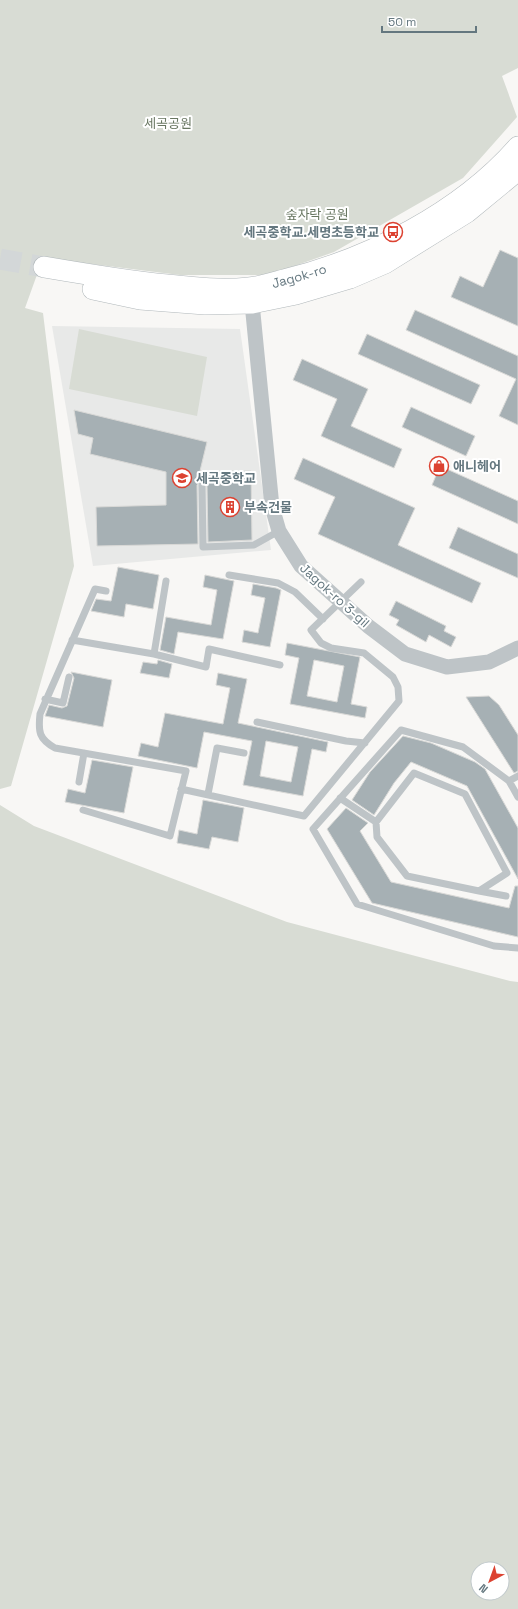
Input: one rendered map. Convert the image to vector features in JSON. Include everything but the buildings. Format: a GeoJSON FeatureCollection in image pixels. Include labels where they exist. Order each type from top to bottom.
{"type":"FeatureCollection","features":[{"type":"Feature","properties":{"kind":"main road","name":"Jagok-ro"},"geometry":{"type":"LineString","coordinates":[[43,272],[214,290],[251,296],[296,277],[345,262],[379,247],[439,213],[471,191],[513,172],[518,147]]}},
{"type":"Feature","properties":{"kind":"street","name":"Jagok-ro 3-gil"},"geometry":{"type":"LineString","coordinates":[[251,296],[272,506],[279,531],[300,566],[368,626],[405,654],[447,667],[489,662],[518,648]]}},
{"type":"Feature","properties":{"kind":"lane"},"geometry":{"type":"LineString","coordinates":[[202,485],[203,547],[254,545],[279,531]]}},
{"type":"Feature","properties":{"kind":"lane"},"geometry":{"type":"LineString","coordinates":[[229,575],[278,583],[295,592],[323,619]]}},
{"type":"Feature","properties":{"kind":"lane"},"geometry":{"type":"LineString","coordinates":[[154,654],[166,581]]}},
{"type":"Feature","properties":{"kind":"lane"},"geometry":{"type":"LineString","coordinates":[[181,789],[304,816],[399,701],[398,686],[393,677],[364,653],[331,648],[321,643],[311,630],[361,582]]}},
{"type":"Feature","properties":{"kind":"lane"},"geometry":{"type":"LineString","coordinates":[[83,810],[170,836],[186,771],[55,748],[45,743],[40,735],[38,726],[45,699],[95,589],[106,591]]}},
{"type":"Feature","properties":{"kind":"lane"},"geometry":{"type":"LineString","coordinates":[[72,640],[154,654],[206,667],[209,649],[280,665]]}},
{"type":"Feature","properties":{"kind":"lane"},"geometry":{"type":"LineString","coordinates":[[45,699],[63,702],[68,677]]}},
{"type":"Feature","properties":{"kind":"lane"},"geometry":{"type":"LineString","coordinates":[[257,722],[346,741],[365,743]]}},
{"type":"Feature","properties":{"kind":"lane"},"geometry":{"type":"LineString","coordinates":[[518,797],[509,781],[463,747],[400,730],[313,829],[356,904],[494,946],[518,948]]}},
{"type":"Feature","properties":{"kind":"lane"},"geometry":{"type":"LineString","coordinates":[[208,794],[217,748],[244,753]]}},
{"type":"Feature","properties":{"kind":"lane"},"geometry":{"type":"LineString","coordinates":[[79,782],[84,753]]}},
{"type":"Feature","properties":{"kind":"lane"},"geometry":{"type":"LineString","coordinates":[[478,891],[507,873],[464,794],[414,773],[376,822],[377,837],[407,876],[478,891],[506,896]]}},
{"type":"Feature","properties":{"kind":"lane"},"geometry":{"type":"LineString","coordinates":[[509,781],[518,776]]}},
{"type":"Feature","properties":{"kind":"lane"},"geometry":{"type":"LineString","coordinates":[[340,798],[376,822]]}},
{"type":"Feature","properties":{"kind":"shaded area"},"geometry":{"type":"Polygon","coordinates":[[[52,326],[240,329],[271,550],[93,566],[52,326]]]}},
{"type":"Feature","properties":{"kind":"green space","name":"세곡공원"},"geometry":{"type":"Polygon","coordinates":[[[0,0],[518,0],[518,68],[502,76],[517,117],[463,178],[334,252],[269,275],[180,275],[43,258],[25,308],[43,313],[74,566],[11,786],[0,789],[0,0]]]}},
{"type":"Feature","properties":{"kind":"green space"},"geometry":{"type":"Polygon","coordinates":[[[79,329],[207,357],[197,416],[69,389],[79,329]]]}},
{"type":"Feature","properties":{"kind":"green space"},"geometry":{"type":"Polygon","coordinates":[[[0,805],[34,826],[287,922],[518,982],[518,1609],[0,1609],[0,805]]]}},
{"type":"Feature","properties":{"kind":"tunnel"},"geometry":{"type":"LineString","coordinates":[[0,259],[44,267]]}},
{"type":"Feature","properties":{"kind":"place","name":"세곡중학교.세명초등학교"},"geometry":{"type":"Point","coordinates":[393,232]}},
{"type":"Feature","properties":{"kind":"place","name":"애니헤어"},"geometry":{"type":"Point","coordinates":[439,466]}},
{"type":"Feature","properties":{"kind":"place","name":"세곡중학교"},"geometry":{"type":"Point","coordinates":[182,478]}},
{"type":"Feature","properties":{"kind":"place","name":"부속건물"},"geometry":{"type":"Point","coordinates":[230,507]}},
{"type":"Feature","properties":{"kind":"park label","name":"숲자락 공원"},"geometry":{"type":"Point","coordinates":[317,214]}}]}
